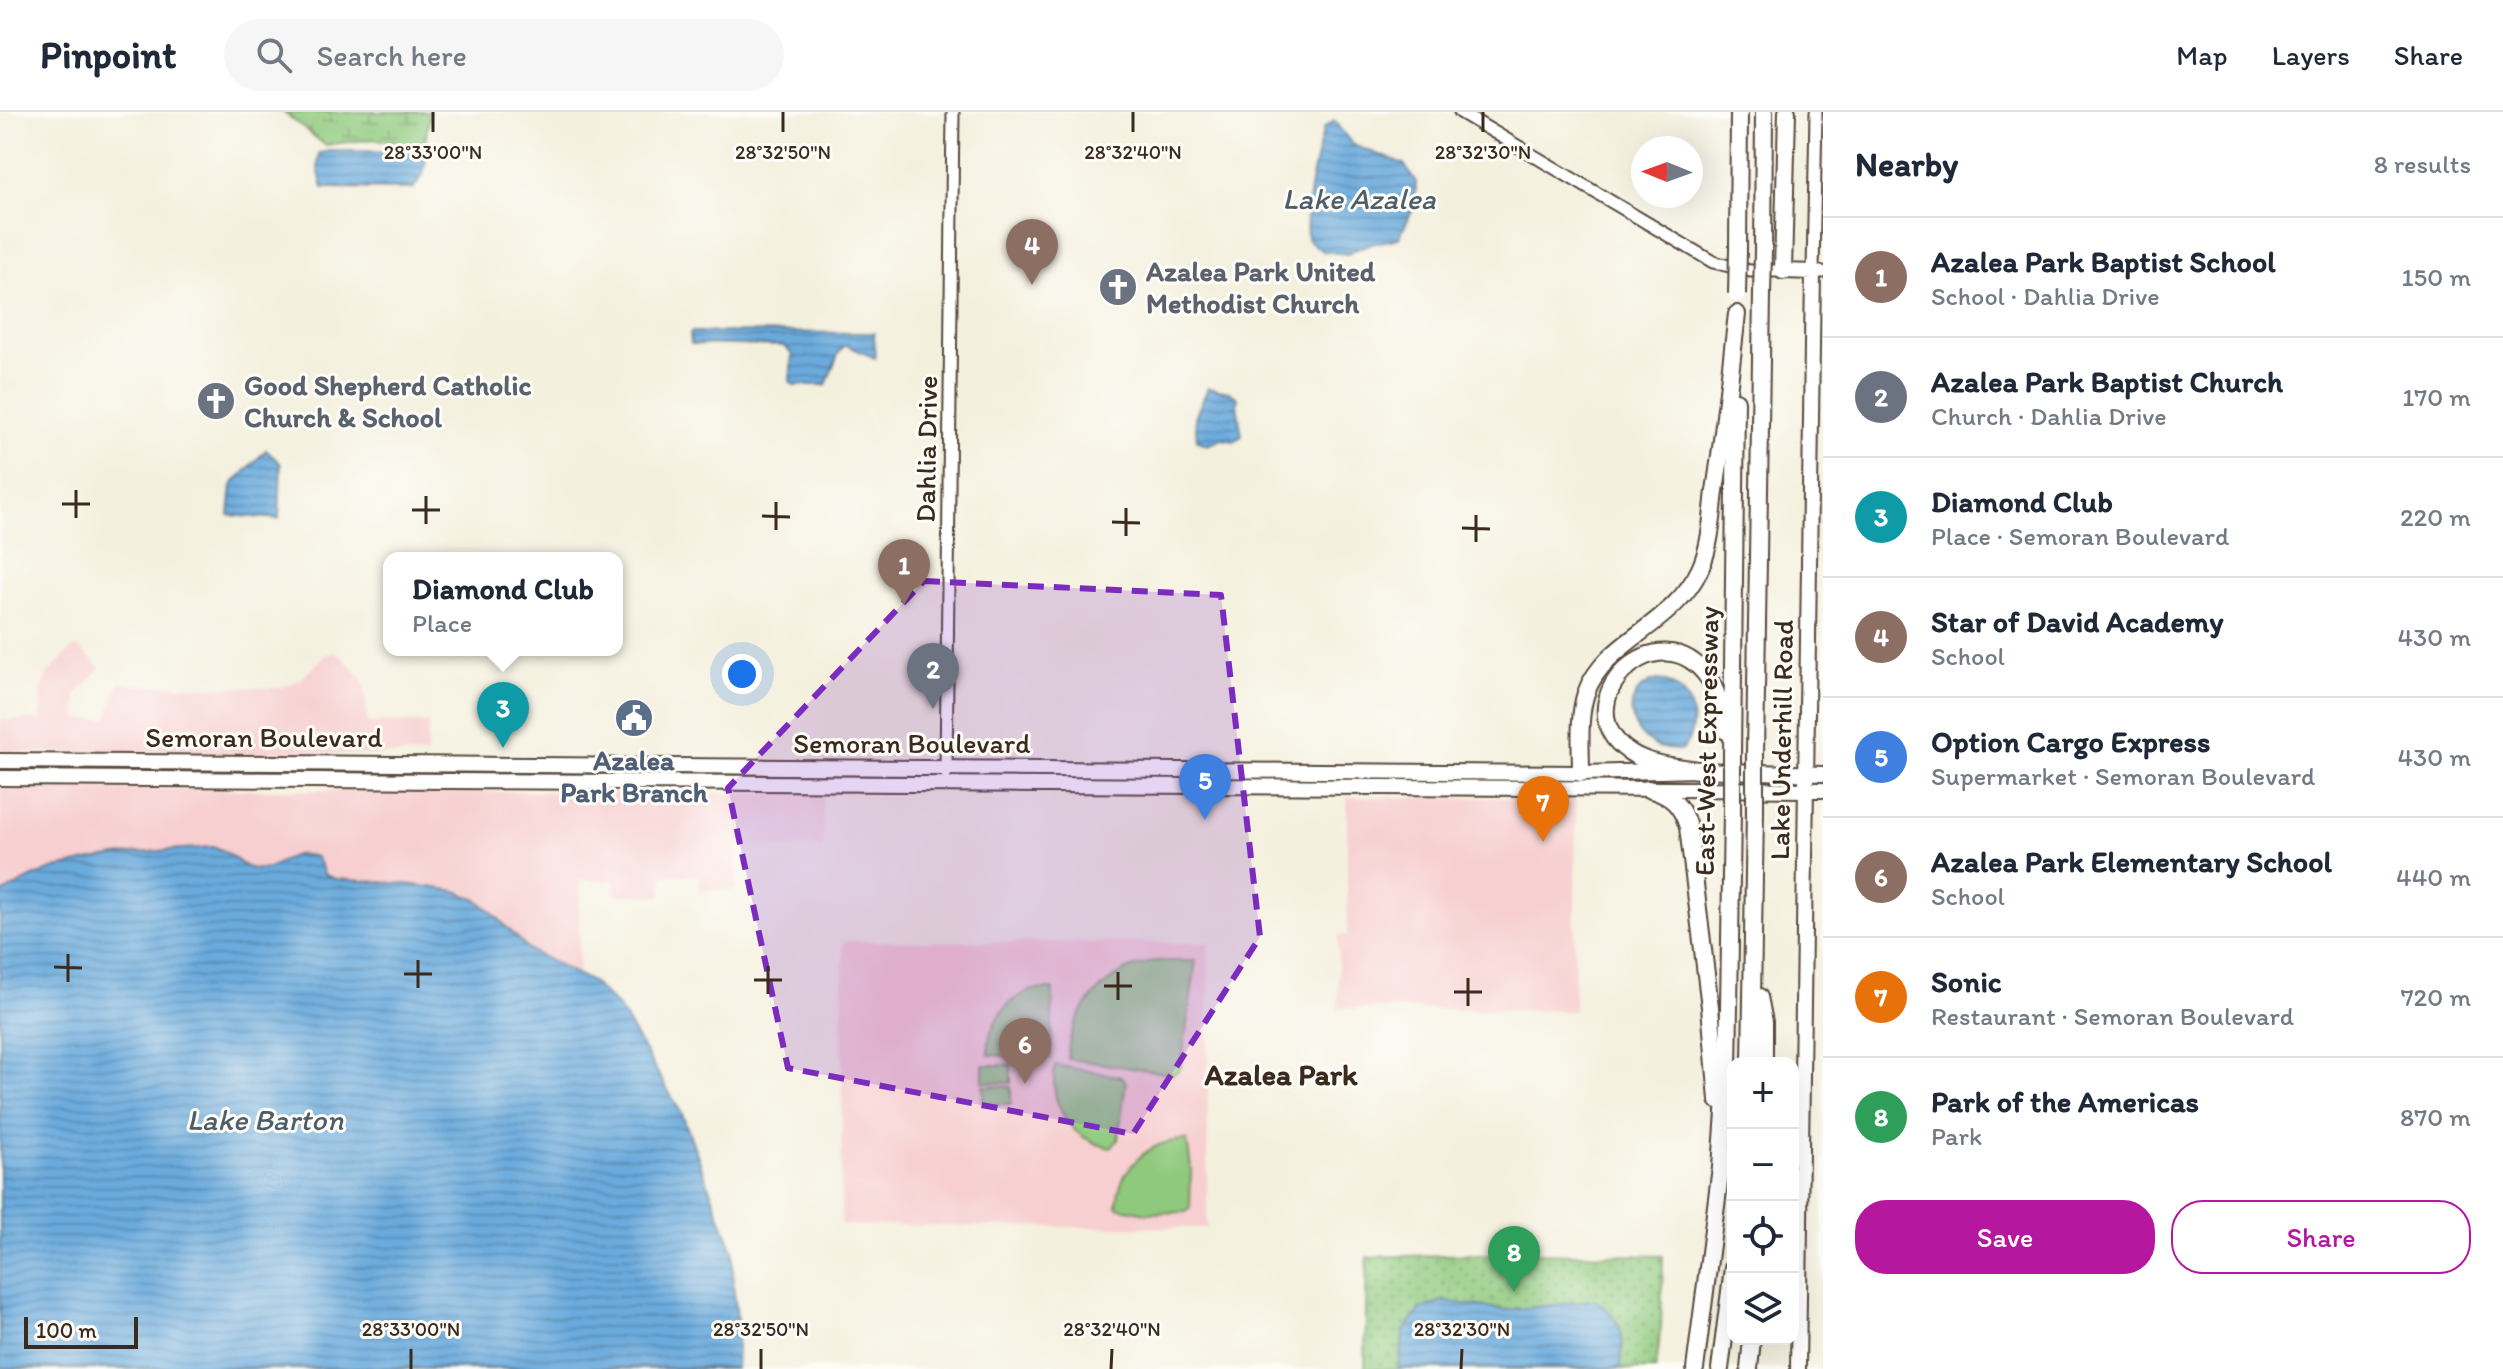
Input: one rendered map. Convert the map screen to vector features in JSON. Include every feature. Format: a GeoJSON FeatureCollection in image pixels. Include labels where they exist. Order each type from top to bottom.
{"type":"FeatureCollection","features":[{"type":"Feature","properties":{"kind":"highway","name":"East-West Expressway"},"geometry":{"type":"LineString","coordinates":[[1695,1369],[1721,1167],[1729,1042],[1739,112]]}},
{"type":"Feature","properties":{"kind":"highway","name":"East-West Expressway"},"geometry":{"type":"LineString","coordinates":[[1751,1057],[1764,112]]}},
{"type":"Feature","properties":{"kind":"highway"},"geometry":{"type":"LineString","coordinates":[[1783,271],[1787,112]]}},
{"type":"Feature","properties":{"kind":"highway"},"geometry":{"type":"LineString","coordinates":[[1581,781],[1584,702],[1598,669],[1669,612],[1691,586],[1701,566],[1708,542],[1718,472],[1737,314]]}},
{"type":"Feature","properties":{"kind":"highway"},"geometry":{"type":"LineString","coordinates":[[1699,770],[1642,759],[1626,750],[1616,739],[1609,725],[1608,696],[1614,680],[1636,659],[1654,653],[1671,654],[1686,658],[1699,667],[1717,696],[1732,755]]}},
{"type":"Feature","properties":{"kind":"highway"},"geometry":{"type":"LineString","coordinates":[[1648,789],[1663,793],[1677,803],[1688,827],[1710,1007],[1721,1167]]}},
{"type":"Feature","properties":{"kind":"highway"},"geometry":{"type":"LineString","coordinates":[[1753,976],[1764,1022],[1764,1057]]}},
{"type":"Feature","properties":{"kind":"highway"},"geometry":{"type":"LineString","coordinates":[[1720,1369],[1732,1273]]}},
{"type":"Feature","properties":{"kind":"highway"},"geometry":{"type":"LineString","coordinates":[[1749,1369],[1751,1345]]}},
{"type":"Feature","properties":{"kind":"main road"},"geometry":{"type":"LineString","coordinates":[[1783,271],[1818,272]]}},
{"type":"Feature","properties":{"kind":"main road","name":"Lake Underhill Road"},"geometry":{"type":"LineString","coordinates":[[1798,1369],[1806,772],[1818,272]]}},
{"type":"Feature","properties":{"kind":"main road","name":"Semoran Boulevard"},"geometry":{"type":"LineString","coordinates":[[0,761],[946,769],[1581,781],[1648,789],[1823,790]]}},
{"type":"Feature","properties":{"kind":"main road"},"geometry":{"type":"LineString","coordinates":[[354,781],[374,773],[378,764]]}},
{"type":"Feature","properties":{"kind":"main road"},"geometry":{"type":"LineString","coordinates":[[378,781],[380,774],[387,769],[402,764]]}},
{"type":"Feature","properties":{"kind":"main road"},"geometry":{"type":"LineString","coordinates":[[623,783],[647,778],[661,767]]}},
{"type":"Feature","properties":{"kind":"main road"},"geometry":{"type":"LineString","coordinates":[[666,783],[681,771],[702,767]]}},
{"type":"Feature","properties":{"kind":"main road","name":"Semoran Boulevard"},"geometry":{"type":"LineString","coordinates":[[0,778],[946,785],[1581,781],[1699,770],[1823,774]]}},
{"type":"Feature","properties":{"kind":"street","name":"Dahlia Drive"},"geometry":{"type":"LineString","coordinates":[[946,785],[953,112]]}},
{"type":"Feature","properties":{"kind":"street"},"geometry":{"type":"LineString","coordinates":[[1460,112],[1713,262],[1750,271],[1783,271]]}},
{"type":"Feature","properties":{"kind":"street","name":"Lake Underhill Road"},"geometry":{"type":"LineString","coordinates":[[1816,112],[1818,272]]}},
{"type":"Feature","properties":{"kind":"highlighted area"},"geometry":{"type":"Polygon","coordinates":[[[924,581],[1221,595],[1260,937],[1133,1134],[788,1068],[728,788],[924,581]]]}},
{"type":"Feature","properties":{"kind":"shaded area"},"geometry":{"type":"Polygon","coordinates":[[[78,647],[101,668],[76,694],[77,719],[107,719],[120,682],[131,685],[279,688],[301,679],[327,654],[337,652],[360,676],[365,687],[367,722],[428,723],[427,755],[0,752],[0,720],[41,720],[41,689],[46,676],[72,648],[78,647]]]}},
{"type":"Feature","properties":{"kind":"shaded area"},"geometry":{"type":"Polygon","coordinates":[[[0,788],[823,794],[823,847],[737,846],[736,890],[700,890],[700,876],[663,875],[662,896],[615,895],[614,880],[580,880],[574,1232],[0,1005],[0,788]]]}},
{"type":"Feature","properties":{"kind":"shaded area"},"geometry":{"type":"Polygon","coordinates":[[[1347,797],[1573,798],[1576,801],[1574,1011],[1338,1008],[1338,936],[1347,935],[1347,797]]]}},
{"type":"Feature","properties":{"kind":"shaded area"},"geometry":{"type":"Polygon","coordinates":[[[843,941],[1209,943],[1207,1228],[841,1225],[843,941]]]}},
{"type":"Feature","properties":{"kind":"green space"},"geometry":{"type":"Polygon","coordinates":[[[283,112],[430,112],[424,148],[373,139],[325,145],[283,112]]]}},
{"type":"Feature","properties":{"kind":"green space"},"geometry":{"type":"Polygon","coordinates":[[[1156,961],[1196,961],[1181,1068],[1173,1074],[1068,1059],[1077,1019],[1093,997],[1125,971],[1156,961]]]}},
{"type":"Feature","properties":{"kind":"green space"},"geometry":{"type":"Polygon","coordinates":[[[1053,989],[1051,1058],[989,1055],[994,1024],[1007,1006],[1034,990],[1053,989]]]}},
{"type":"Feature","properties":{"kind":"green space"},"geometry":{"type":"Polygon","coordinates":[[[983,1065],[1011,1065],[1011,1083],[983,1082],[983,1065]]]}},
{"type":"Feature","properties":{"kind":"green space"},"geometry":{"type":"Polygon","coordinates":[[[1055,1065],[1122,1077],[1126,1082],[1118,1140],[1111,1148],[1084,1137],[1065,1118],[1055,1094],[1055,1065]]]}},
{"type":"Feature","properties":{"kind":"green space"},"geometry":{"type":"Polygon","coordinates":[[[983,1086],[1011,1087],[1011,1104],[983,1104],[983,1086]]]}},
{"type":"Feature","properties":{"kind":"green space"},"geometry":{"type":"Polygon","coordinates":[[[1187,1140],[1191,1168],[1190,1208],[1186,1212],[1146,1213],[1117,1207],[1123,1180],[1138,1159],[1160,1145],[1187,1140]]]}},
{"type":"Feature","properties":{"kind":"green space"},"geometry":{"type":"Polygon","coordinates":[[[1528,1253],[1663,1256],[1656,1369],[1365,1369],[1367,1257],[1528,1253]]]}},
{"type":"Feature","properties":{"kind":"water","name":"Lake Azalea"},"geometry":{"type":"Polygon","coordinates":[[[1334,121],[1353,145],[1404,164],[1416,182],[1415,205],[1399,238],[1366,245],[1348,254],[1323,251],[1307,239],[1307,211],[1314,169],[1324,128],[1334,121]]]}},
{"type":"Feature","properties":{"kind":"water"},"geometry":{"type":"Polygon","coordinates":[[[427,152],[423,175],[413,189],[323,188],[318,169],[319,153],[427,152]]]}},
{"type":"Feature","properties":{"kind":"water"},"geometry":{"type":"Polygon","coordinates":[[[690,333],[874,333],[875,358],[846,345],[840,350],[826,385],[794,385],[790,381],[792,354],[784,346],[691,344],[690,333]]]}},
{"type":"Feature","properties":{"kind":"water"},"geometry":{"type":"Polygon","coordinates":[[[1208,388],[1229,392],[1238,398],[1242,436],[1234,441],[1223,439],[1207,445],[1197,440],[1195,417],[1208,388]]]}},
{"type":"Feature","properties":{"kind":"water"},"geometry":{"type":"Polygon","coordinates":[[[266,450],[281,464],[279,519],[229,515],[232,485],[266,450]]]}},
{"type":"Feature","properties":{"kind":"water"},"geometry":{"type":"Polygon","coordinates":[[[1658,680],[1679,690],[1690,708],[1691,730],[1681,751],[1656,746],[1646,739],[1633,721],[1633,700],[1646,685],[1658,680]]]}},
{"type":"Feature","properties":{"kind":"water","name":"Lake Barton"},"geometry":{"type":"Polygon","coordinates":[[[214,847],[254,869],[266,869],[303,854],[316,857],[325,875],[336,879],[456,891],[476,899],[490,910],[529,950],[592,982],[619,1008],[682,1114],[733,1251],[738,1325],[736,1369],[0,1369],[0,895],[37,875],[90,860],[214,847]]]}},
{"type":"Feature","properties":{"kind":"water"},"geometry":{"type":"Polygon","coordinates":[[[1595,1300],[1612,1314],[1620,1330],[1623,1347],[1620,1369],[1398,1369],[1404,1331],[1420,1310],[1441,1301],[1509,1310],[1595,1300]]]}},
{"type":"Feature","properties":{"kind":"place","name":"Star of David Academy"},"geometry":{"type":"Point","coordinates":[1032,285]}},
{"type":"Feature","properties":{"kind":"place","name":"Azalea Park United Methodist Church"},"geometry":{"type":"Point","coordinates":[1118,287]}},
{"type":"Feature","properties":{"kind":"place","name":"Good Shepherd Catholic Church & School"},"geometry":{"type":"Point","coordinates":[216,401]}},
{"type":"Feature","properties":{"kind":"place","name":"Azalea Park Baptist School"},"geometry":{"type":"Point","coordinates":[904,605]}},
{"type":"Feature","properties":{"kind":"place","name":"Azalea Park Baptist Church"},"geometry":{"type":"Point","coordinates":[933,709]}},
{"type":"Feature","properties":{"kind":"place","name":"Azalea Park Branch"},"geometry":{"type":"Point","coordinates":[634,718]}},
{"type":"Feature","properties":{"kind":"place","name":"Diamond Club"},"geometry":{"type":"Point","coordinates":[503,748]}},
{"type":"Feature","properties":{"kind":"place","name":"Option Cargo Express"},"geometry":{"type":"Point","coordinates":[1205,820]}},
{"type":"Feature","properties":{"kind":"place","name":"Sonic"},"geometry":{"type":"Point","coordinates":[1543,842]}},
{"type":"Feature","properties":{"kind":"place","name":"Azalea Park Elementary School"},"geometry":{"type":"Point","coordinates":[1025,1084]}},
{"type":"Feature","properties":{"kind":"place","name":"Park of the Americas"},"geometry":{"type":"Point","coordinates":[1514,1292]}},
{"type":"Feature","properties":{"kind":"district","name":"Azalea Park"},"geometry":{"type":"Point","coordinates":[1281,1074]}}]}
